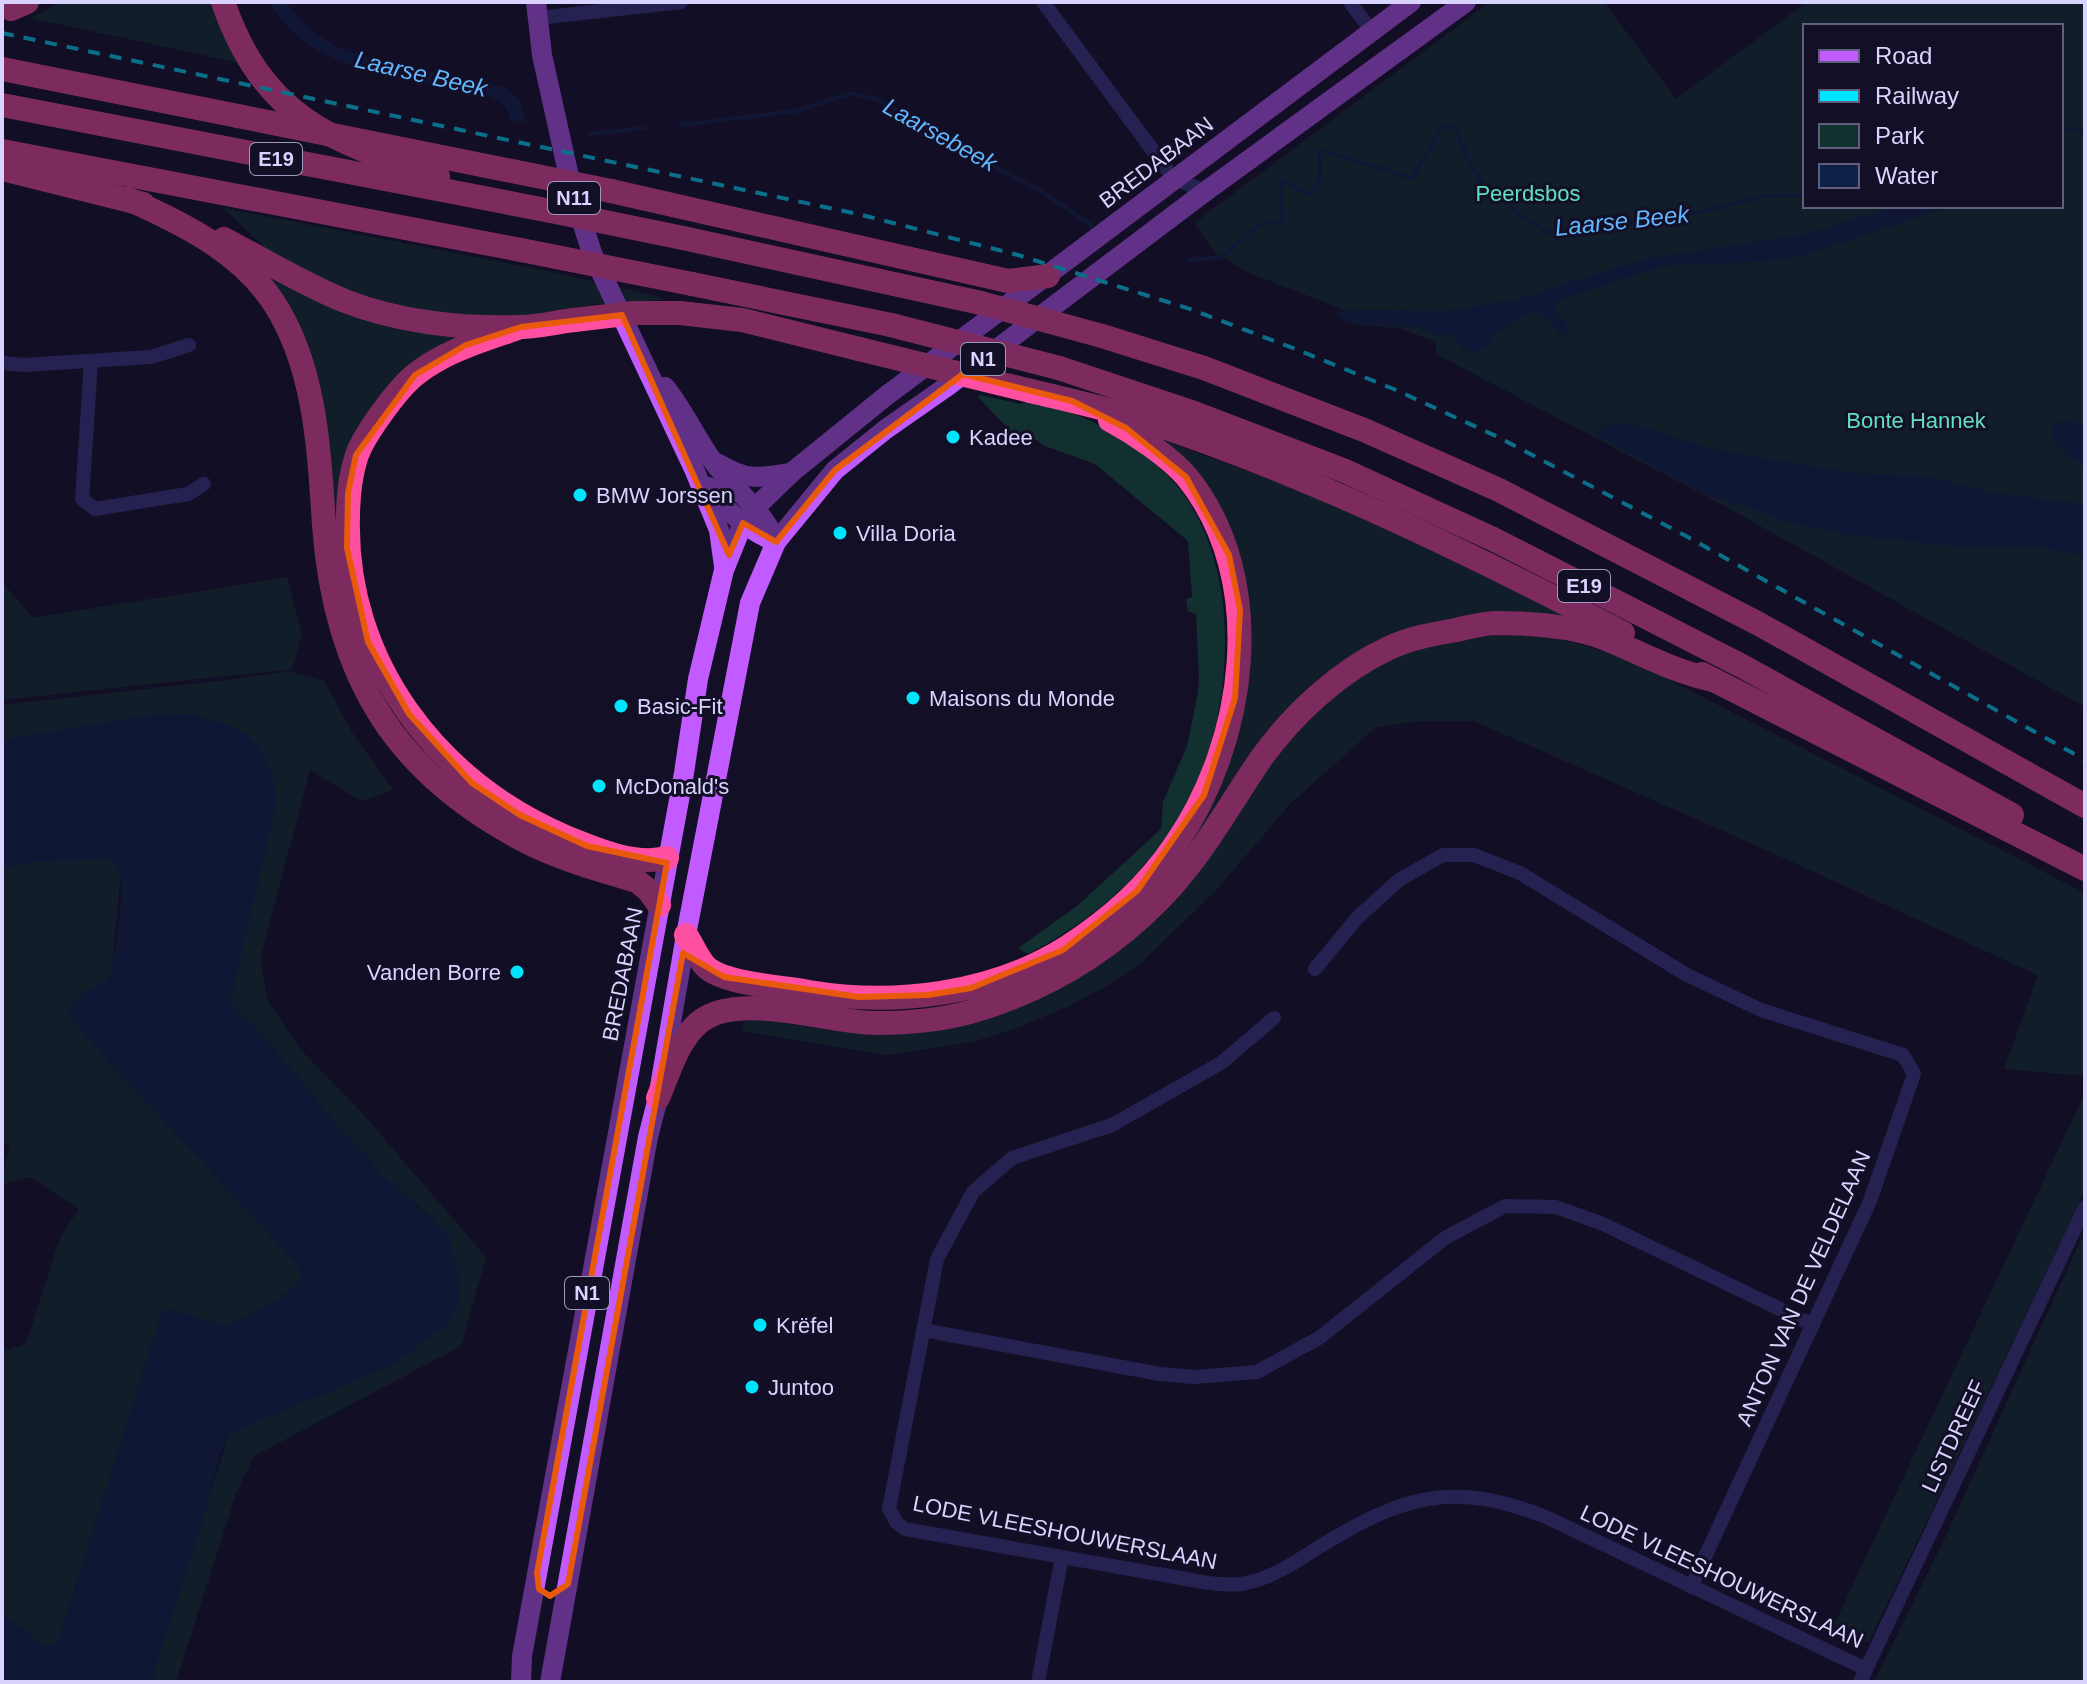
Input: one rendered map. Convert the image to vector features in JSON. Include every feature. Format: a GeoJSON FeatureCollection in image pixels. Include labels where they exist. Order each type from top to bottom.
{"type":"FeatureCollection","features":[{"type":"Feature","properties":{"kind":"highway"},"geometry":{"type":"LineString","coordinates":[[223,2],[236,39],[253,69],[278,99],[317,128],[364,152],[551,211]]}},
{"type":"Feature","properties":{"kind":"highway"},"geometry":{"type":"LineString","coordinates":[[2,69],[611,191],[1008,281],[1048,276]]}},
{"type":"Feature","properties":{"kind":"highway","name":"E19"},"geometry":{"type":"LineString","coordinates":[[2,105],[551,211],[935,292],[1102,336],[1204,368],[1335,418],[1499,490],[1759,624],[2085,806]]}},
{"type":"Feature","properties":{"kind":"highway","name":"E19"},"geometry":{"type":"LineString","coordinates":[[2,151],[521,250],[891,325],[1059,368],[1194,413],[1345,471],[1493,539],[1740,665],[2085,855]]}},
{"type":"Feature","properties":{"kind":"highway"},"geometry":{"type":"LineString","coordinates":[[2,169],[128,199],[192,222],[303,282],[346,301],[423,321],[521,327]]}},
{"type":"Feature","properties":{"kind":"highway"},"geometry":{"type":"LineString","coordinates":[[128,199],[198,234],[226,254],[261,285],[286,325],[308,389],[317,443],[325,547],[335,606],[359,676],[383,722],[413,760],[450,794],[536,846],[637,881],[659,905]]}},
{"type":"Feature","properties":{"kind":"highway"},"geometry":{"type":"LineString","coordinates":[[667,858],[654,862],[638,861],[587,846],[520,815],[472,783],[435,748],[409,714],[368,642],[355,601],[347,548],[348,493],[356,455],[380,416],[415,375],[466,345],[521,327],[634,313],[680,313],[742,320],[1144,420],[1337,494],[1484,561],[2085,869]]}},
{"type":"Feature","properties":{"kind":"highway"},"geometry":{"type":"LineString","coordinates":[[686,935],[706,967],[724,977],[859,997],[928,995],[971,988],[1063,950],[1137,891],[1175,846],[1204,795],[1220,756],[1235,698],[1240,610],[1229,555],[1209,513],[1186,477],[1126,428],[1072,401]]}},
{"type":"Feature","properties":{"kind":"highway"},"geometry":{"type":"LineString","coordinates":[[658,1098],[691,1031],[701,1020],[719,1012],[753,1008],[875,1023],[933,1018],[967,1013],[1058,977],[1116,941],[1162,897],[1206,841],[1263,757],[1310,703],[1361,663],[1390,647],[1426,635],[1490,623],[1546,626],[1598,636],[1683,674],[1713,680]]}},
{"type":"Feature","properties":{"kind":"main road","name":"BREDABAAN"},"geometry":{"type":"LineString","coordinates":[[521,1682],[522,1656],[684,773],[698,679],[724,570],[749,516],[791,473],[931,362],[1411,2]]}},
{"type":"Feature","properties":{"kind":"main road","name":"N1"},"geometry":{"type":"LineString","coordinates":[[550,1682],[648,1137],[658,1098],[750,603],[776,542],[835,470],[886,429],[1466,2]]}},
{"type":"Feature","properties":{"kind":"main road","name":"N11"},"geometry":{"type":"LineString","coordinates":[[537,10],[542,55],[572,190],[592,253],[647,365],[662,405],[703,464],[776,542]]}},
{"type":"Feature","properties":{"kind":"main road","name":"N11"},"geometry":{"type":"LineString","coordinates":[[703,464],[719,530],[724,570]]}},
{"type":"Feature","properties":{"kind":"main road"},"geometry":{"type":"LineString","coordinates":[[703,464],[754,479],[791,473]]}},
{"type":"Feature","properties":{"kind":"main road"},"geometry":{"type":"LineString","coordinates":[[684,773],[689,766],[703,763],[708,765],[716,778]]}},
{"type":"Feature","properties":{"kind":"main road"},"geometry":{"type":"LineString","coordinates":[[537,1573],[539,1589],[550,1596],[557,1596],[568,1584]]}},
{"type":"Feature","properties":{"kind":"street"},"geometry":{"type":"LineString","coordinates":[[537,10],[681,2]]}},
{"type":"Feature","properties":{"kind":"street"},"geometry":{"type":"LineString","coordinates":[[1043,2],[1174,179],[1209,189]]}},
{"type":"Feature","properties":{"kind":"street"},"geometry":{"type":"LineString","coordinates":[[1350,2],[1364,21]]}},
{"type":"Feature","properties":{"kind":"street"},"geometry":{"type":"LineString","coordinates":[[2,363],[24,365],[151,357],[189,345]]}},
{"type":"Feature","properties":{"kind":"street"},"geometry":{"type":"LineString","coordinates":[[91,361],[82,499],[95,509],[188,494],[204,484]]}},
{"type":"Feature","properties":{"kind":"street"},"geometry":{"type":"LineString","coordinates":[[931,362],[949,385]]}},
{"type":"Feature","properties":{"kind":"street","name":"ANTON VAN DE VELDELAAN"},"geometry":{"type":"LineString","coordinates":[[1315,969],[1357,918],[1399,880],[1443,855],[1474,855],[1531,880],[1687,975],[1761,1010],[1903,1055],[1914,1074],[1870,1201],[1691,1587]]}},
{"type":"Feature","properties":{"kind":"street","name":"LODE VLEESHOUWERSLAAN"},"geometry":{"type":"LineString","coordinates":[[1274,1018],[1221,1063],[1112,1125],[1012,1158],[973,1192],[937,1259],[889,1509],[897,1523],[905,1529],[1062,1557],[1217,1584],[1243,1584],[1272,1574],[1351,1527],[1403,1504],[1447,1495],[1491,1500],[1520,1506],[1691,1587],[1863,1675]]}},
{"type":"Feature","properties":{"kind":"street"},"geometry":{"type":"LineString","coordinates":[[923,1330],[1160,1374],[1193,1377],[1257,1372],[1319,1338],[1445,1238],[1505,1206],[1556,1207],[1603,1224],[1813,1325]]}},
{"type":"Feature","properties":{"kind":"street","name":"LISTDREEF"},"geometry":{"type":"LineString","coordinates":[[1863,1675],[2085,1207]]}},
{"type":"Feature","properties":{"kind":"street"},"geometry":{"type":"LineString","coordinates":[[1038,1682],[1062,1557]]}},
{"type":"Feature","properties":{"kind":"highlighted area"},"geometry":{"type":"Polygon","coordinates":[[[622,315],[729,555],[743,523],[776,542],[835,470],[963,374],[1072,401],[1126,428],[1186,477],[1229,555],[1240,610],[1235,698],[1204,795],[1137,891],[1063,950],[971,988],[928,995],[859,997],[724,977],[683,953],[568,1584],[550,1596],[539,1589],[537,1573],[667,863],[587,846],[520,815],[472,783],[409,714],[368,642],[347,548],[348,493],[356,455],[415,375],[466,345],[521,327],[622,315]]]}},
{"type":"Feature","properties":{"kind":"green space"},"geometry":{"type":"Polygon","coordinates":[[[62,2],[213,2],[240,63],[30,18],[62,2]]]}},
{"type":"Feature","properties":{"kind":"green space","name":"Peerdsbos"},"geometry":{"type":"Polygon","coordinates":[[[1490,2],[1604,2],[1676,99],[1807,2],[2085,2],[2085,707],[1712,499],[1436,354],[1436,342],[1399,328],[1358,325],[1344,319],[1347,311],[1247,272],[1215,252],[1194,223],[1490,2]]]}},
{"type":"Feature","properties":{"kind":"green space"},"geometry":{"type":"Polygon","coordinates":[[[223,208],[552,272],[660,297],[661,300],[589,305],[506,319],[444,317],[342,293],[267,249],[223,208]]]}},
{"type":"Feature","properties":{"kind":"green space"},"geometry":{"type":"Polygon","coordinates":[[[256,269],[468,336],[364,430],[351,631],[320,427],[256,269]]]}},
{"type":"Feature","properties":{"kind":"green space"},"geometry":{"type":"Polygon","coordinates":[[[978,397],[1020,404],[1027,401],[1088,420],[1120,437],[1164,471],[1185,496],[1209,544],[1219,579],[1224,615],[1223,685],[1213,735],[1197,781],[1175,823],[1147,862],[1113,897],[1073,927],[1028,954],[1018,948],[1077,906],[1161,829],[1163,802],[1187,746],[1197,698],[1196,614],[1188,611],[1186,599],[1192,597],[1188,541],[1095,464],[1045,446],[1027,434],[1020,441],[978,397]]]}},
{"type":"Feature","properties":{"kind":"green space"},"geometry":{"type":"Polygon","coordinates":[[[1162,440],[1288,486],[1428,548],[1578,620],[1521,616],[1458,617],[1407,633],[1343,667],[1197,843],[1073,950],[1196,822],[1244,604],[1162,440]]]}},
{"type":"Feature","properties":{"kind":"green space"},"geometry":{"type":"Polygon","coordinates":[[[287,577],[302,634],[292,669],[2,700],[2,582],[33,618],[287,577]]]}},
{"type":"Feature","properties":{"kind":"green space"},"geometry":{"type":"Polygon","coordinates":[[[1519,633],[1579,644],[1638,664],[2085,893],[2085,1076],[2004,1069],[2038,975],[1773,853],[1474,721],[1422,721],[1376,727],[1290,804],[1217,889],[1140,964],[1069,1006],[1017,1028],[972,1042],[887,1055],[742,1031],[745,1018],[862,1034],[1071,982],[1109,959],[1142,932],[1285,748],[1330,699],[1366,672],[1402,654],[1459,639],[1519,633]]]}},
{"type":"Feature","properties":{"kind":"green space"},"geometry":{"type":"Polygon","coordinates":[[[288,671],[324,681],[353,734],[393,790],[361,801],[310,770],[260,959],[268,1001],[301,1050],[362,1113],[486,1257],[461,1346],[254,1456],[236,1493],[176,1682],[151,1682],[229,1434],[430,1335],[451,1321],[435,1221],[386,1178],[331,1118],[289,1065],[237,1012],[230,1000],[277,801],[217,721],[193,714],[153,715],[2,740],[2,705],[288,671]]]}},
{"type":"Feature","properties":{"kind":"green space"},"geometry":{"type":"Polygon","coordinates":[[[105,859],[116,863],[121,873],[111,976],[104,984],[81,995],[69,1012],[84,1035],[296,1263],[300,1276],[293,1287],[275,1301],[230,1323],[216,1323],[168,1309],[161,1315],[60,1635],[53,1643],[42,1645],[2,1613],[2,1352],[26,1344],[60,1238],[79,1209],[30,1177],[2,1184],[10,1147],[2,1140],[2,870],[30,862],[105,859]]]}},
{"type":"Feature","properties":{"kind":"green space"},"geometry":{"type":"Polygon","coordinates":[[[2085,1093],[2085,1190],[1869,1642],[1824,1632],[1832,1629],[2085,1093]]]}},
{"type":"Feature","properties":{"kind":"green space"},"geometry":{"type":"Polygon","coordinates":[[[2085,1231],[2085,1682],[1874,1682],[1945,1538],[2085,1231]]]}},
{"type":"Feature","properties":{"kind":"water"},"geometry":{"type":"Polygon","coordinates":[[[270,2],[287,2],[306,25],[329,42],[357,54],[505,88],[520,100],[526,123],[510,120],[506,107],[484,95],[369,70],[322,53],[284,23],[270,2]]]}},
{"type":"Feature","properties":{"kind":"water"},"geometry":{"type":"Polygon","coordinates":[[[1891,208],[1962,208],[1944,209],[1803,256],[1763,262],[1685,264],[1657,268],[1557,301],[1555,309],[1571,331],[1562,336],[1534,310],[1498,332],[1486,348],[1477,353],[1461,348],[1453,335],[1432,336],[1420,327],[1358,325],[1336,315],[1355,310],[1447,311],[1522,298],[1642,259],[1806,234],[1891,208]]]}},
{"type":"Feature","properties":{"kind":"water"},"geometry":{"type":"Polygon","coordinates":[[[2064,420],[2085,425],[2085,468],[2054,443],[2050,434],[2053,425],[2064,420]]]}},
{"type":"Feature","properties":{"kind":"water"},"geometry":{"type":"Polygon","coordinates":[[[1625,423],[1706,447],[1747,455],[1852,473],[1926,476],[1994,493],[2085,504],[2085,555],[2032,547],[1963,547],[1847,535],[1778,520],[1760,511],[1708,496],[1596,435],[1605,425],[1625,423]]]}},
{"type":"Feature","properties":{"kind":"water"},"geometry":{"type":"Polygon","coordinates":[[[193,714],[243,732],[253,740],[268,763],[277,800],[231,1001],[237,1012],[289,1065],[331,1118],[386,1178],[450,1236],[459,1301],[451,1321],[395,1364],[229,1434],[151,1682],[2,1682],[2,1613],[42,1645],[53,1643],[60,1635],[161,1315],[167,1309],[216,1323],[230,1323],[275,1301],[293,1287],[300,1276],[296,1263],[84,1035],[69,1012],[76,1000],[111,975],[121,902],[120,874],[116,863],[105,859],[30,862],[2,870],[2,740],[153,715],[193,714]]]}},
{"type":"Feature","properties":{"kind":"waterway","name":"Laarsebeek"},"geometry":{"type":"LineString","coordinates":[[680,125],[796,111],[851,93],[879,100],[1040,190],[1092,226]]}},
{"type":"Feature","properties":{"kind":"waterway","name":"Laarse Beek"},"geometry":{"type":"LineString","coordinates":[[1189,260],[1222,257],[1262,223],[1283,221],[1280,180],[1311,195],[1320,179],[1320,150],[1412,178],[1447,124],[1456,129],[1469,162],[1483,184],[1523,217],[1549,233],[1562,233],[1597,222],[1662,221],[1769,195],[1803,195]]}},
{"type":"Feature","properties":{"kind":"waterway","name":"Laarsebeek"},"geometry":{"type":"LineString","coordinates":[[590,134],[644,128]]}},
{"type":"Feature","properties":{"kind":"waterway","name":"Laarse Beek"},"geometry":{"type":"LineString","coordinates":[[2063,131],[2085,130]]}},
{"type":"Feature","properties":{"kind":"railway"},"geometry":{"type":"LineString","coordinates":[[2,33],[858,214],[1018,255],[1187,308],[1396,390],[1498,437],[1686,536],[2085,760]]}},
{"type":"Feature","properties":{"kind":"place","name":"Kadee"},"geometry":{"type":"Point","coordinates":[953,437]}},
{"type":"Feature","properties":{"kind":"place","name":"BMW Jorssen"},"geometry":{"type":"Point","coordinates":[580,495]}},
{"type":"Feature","properties":{"kind":"place","name":"Villa Doria"},"geometry":{"type":"Point","coordinates":[840,533]}},
{"type":"Feature","properties":{"kind":"place","name":"Maisons du Monde"},"geometry":{"type":"Point","coordinates":[913,698]}},
{"type":"Feature","properties":{"kind":"place","name":"Basic-Fit"},"geometry":{"type":"Point","coordinates":[621,706]}},
{"type":"Feature","properties":{"kind":"place","name":"McDonald's"},"geometry":{"type":"Point","coordinates":[599,786]}},
{"type":"Feature","properties":{"kind":"place","name":"Vanden Borre"},"geometry":{"type":"Point","coordinates":[517,972]}},
{"type":"Feature","properties":{"kind":"place","name":"Krëfel"},"geometry":{"type":"Point","coordinates":[760,1325]}},
{"type":"Feature","properties":{"kind":"place","name":"Juntoo"},"geometry":{"type":"Point","coordinates":[752,1387]}},
{"type":"Feature","properties":{"kind":"park label","name":"Bonte Hannek"},"geometry":{"type":"Point","coordinates":[1916,420]}}]}
